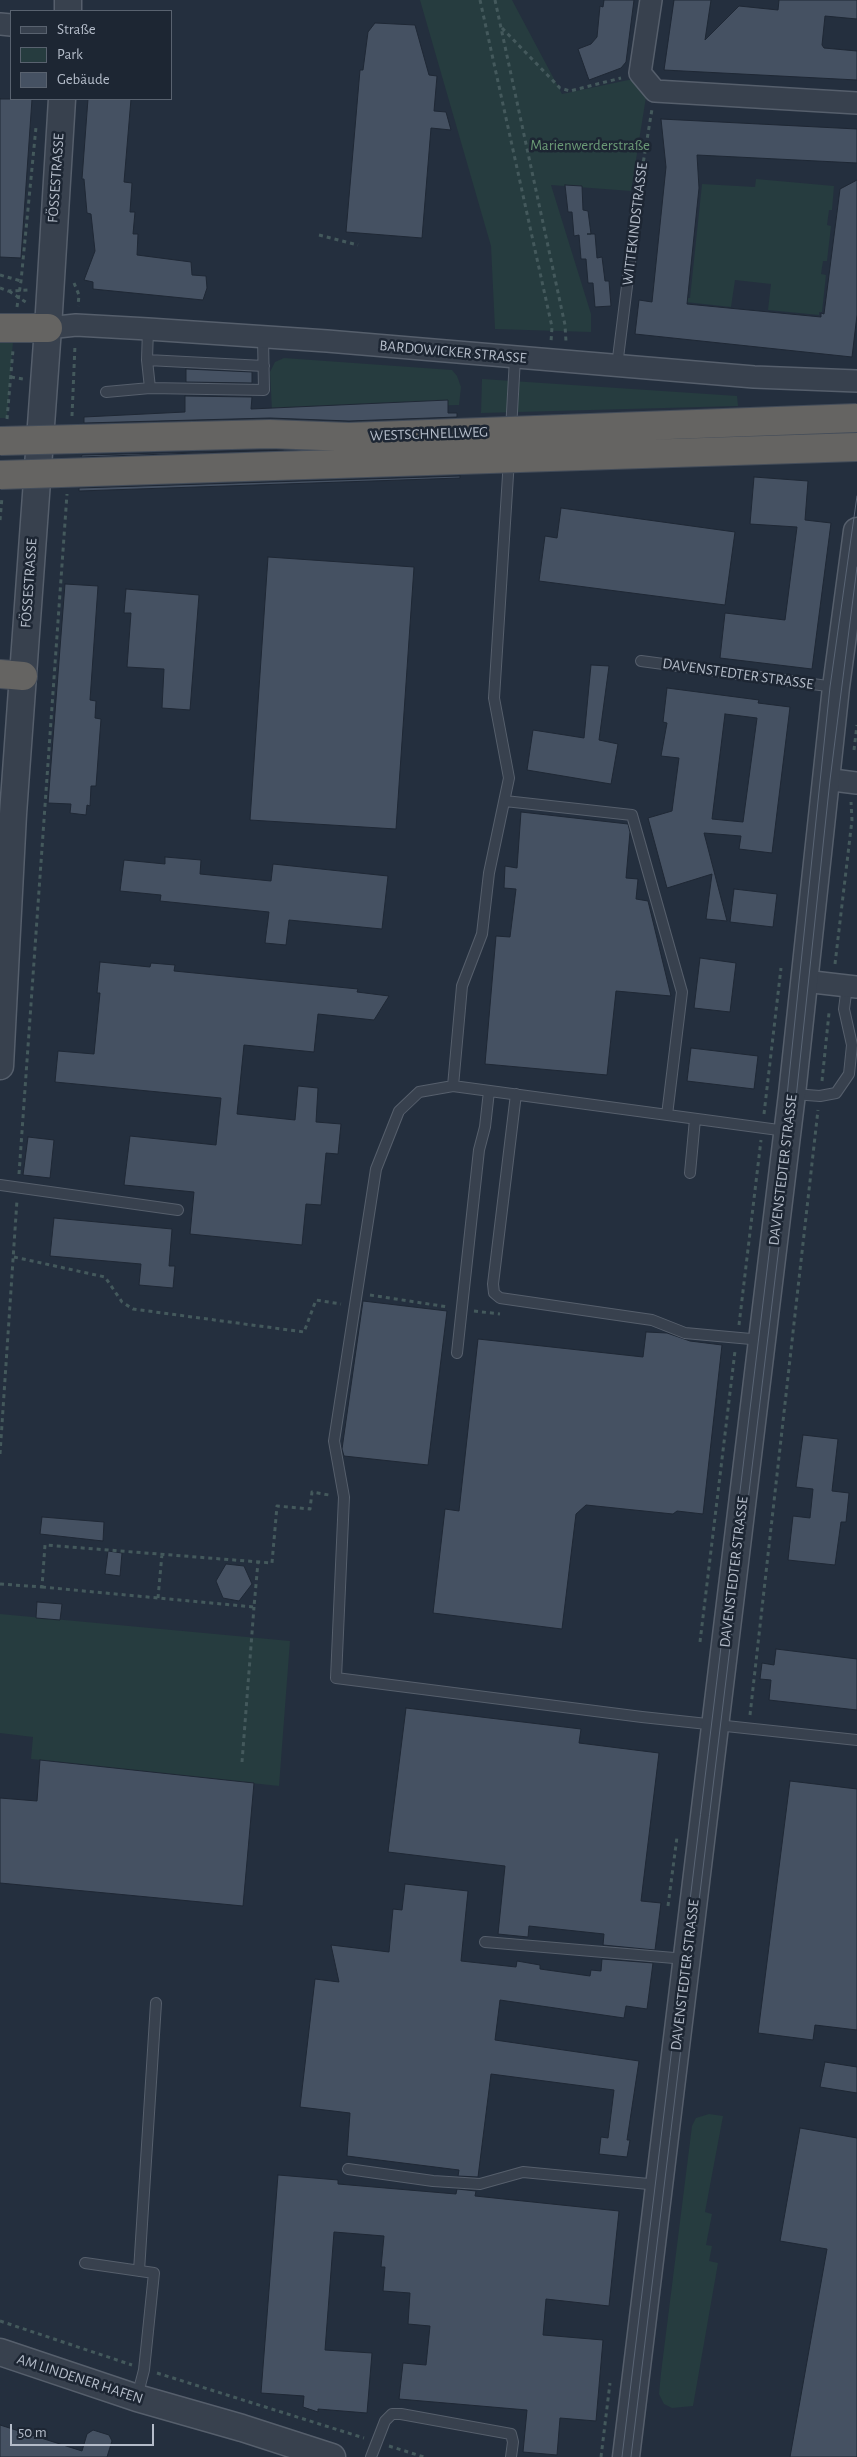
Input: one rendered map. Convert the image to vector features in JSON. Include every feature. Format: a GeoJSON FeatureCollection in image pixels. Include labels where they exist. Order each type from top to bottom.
{"type":"FeatureCollection","features":[{"type":"Feature","properties":{"kind":"highway"},"geometry":{"type":"LineString","coordinates":[[7,329],[48,328]]}},
{"type":"Feature","properties":{"kind":"highway","name":"WESTSCHNELLWEG"},"geometry":{"type":"LineString","coordinates":[[0,441],[270,434],[349,437],[857,418]]}},
{"type":"Feature","properties":{"kind":"highway","name":"WESTSCHNELLWEG"},"geometry":{"type":"LineString","coordinates":[[0,475],[857,447]]}},
{"type":"Feature","properties":{"kind":"street"},"geometry":{"type":"LineString","coordinates":[[651,0],[640,73],[655,91],[857,103]]}},
{"type":"Feature","properties":{"kind":"street","name":"FÖSSESTRASSE"},"geometry":{"type":"LineString","coordinates":[[0,1066],[12,814],[11,675],[48,328],[62,100]]}},
{"type":"Feature","properties":{"kind":"street","name":"BARDOWICKER STRASSE"},"geometry":{"type":"LineString","coordinates":[[48,328],[76,324],[327,341],[754,377],[857,381]]}},
{"type":"Feature","properties":{"kind":"street","name":"DAVENSTEDTER STRASSE"},"geometry":{"type":"LineString","coordinates":[[626,2457],[716,1724],[750,1339],[775,1130],[792,1094],[804,980],[844,781],[836,687],[857,531]]}},
{"type":"Feature","properties":{"kind":"street"},"geometry":{"type":"LineString","coordinates":[[804,980],[845,986]]}},
{"type":"Feature","properties":{"kind":"street","name":"AM LINDENER HAFEN"},"geometry":{"type":"LineString","coordinates":[[0,2352],[136,2398],[242,2428],[320,2455]]}},
{"type":"Feature","properties":{"kind":"lane","name":"WITTEKINDSTRASSE"},"geometry":{"type":"LineString","coordinates":[[617,366],[636,214]]}},
{"type":"Feature","properties":{"kind":"lane"},"geometry":{"type":"LineString","coordinates":[[148,329],[147,360],[150,388]]}},
{"type":"Feature","properties":{"kind":"lane"},"geometry":{"type":"LineString","coordinates":[[106,392],[150,388],[264,390],[263,338]]}},
{"type":"Feature","properties":{"kind":"lane"},"geometry":{"type":"LineString","coordinates":[[453,1086],[462,986],[482,934],[489,873],[509,778],[494,698],[515,358]]}},
{"type":"Feature","properties":{"kind":"lane"},"geometry":{"type":"LineString","coordinates":[[147,360],[264,366]]}},
{"type":"Feature","properties":{"kind":"lane","name":"DAVENSTEDTER STRASSE"},"geometry":{"type":"LineString","coordinates":[[641,661],[836,687]]}},
{"type":"Feature","properties":{"kind":"lane"},"geometry":{"type":"LineString","coordinates":[[505,801],[632,814],[682,992],[675,1027],[667,1115]]}},
{"type":"Feature","properties":{"kind":"lane"},"geometry":{"type":"LineString","coordinates":[[792,1094],[820,1096],[836,1094],[849,1074],[852,1045],[844,1009],[845,986]]}},
{"type":"Feature","properties":{"kind":"lane"},"geometry":{"type":"LineString","coordinates":[[775,1130],[453,1086],[419,1092],[399,1111],[376,1169],[334,1441],[344,1497],[336,1678],[642,1717],[857,1740]]}},
{"type":"Feature","properties":{"kind":"lane"},"geometry":{"type":"LineString","coordinates":[[457,1353],[479,1150],[485,1127],[490,1091]]}},
{"type":"Feature","properties":{"kind":"lane"},"geometry":{"type":"LineString","coordinates":[[516,1094],[493,1284],[494,1292],[500,1298],[652,1320],[685,1332],[750,1339]]}},
{"type":"Feature","properties":{"kind":"lane"},"geometry":{"type":"LineString","coordinates":[[690,1172],[695,1119]]}},
{"type":"Feature","properties":{"kind":"lane"},"geometry":{"type":"LineString","coordinates":[[0,1185],[18,1186],[178,1210]]}},
{"type":"Feature","properties":{"kind":"lane"},"geometry":{"type":"LineString","coordinates":[[485,1942],[687,1959]]}},
{"type":"Feature","properties":{"kind":"lane"},"geometry":{"type":"LineString","coordinates":[[139,2271],[156,2003]]}},
{"type":"Feature","properties":{"kind":"lane"},"geometry":{"type":"LineString","coordinates":[[348,2170],[433,2181],[480,2184],[523,2172],[660,2185]]}},
{"type":"Feature","properties":{"kind":"lane"},"geometry":{"type":"LineString","coordinates":[[85,2263],[154,2273],[144,2370],[136,2398]]}},
{"type":"Feature","properties":{"kind":"lane"},"geometry":{"type":"LineString","coordinates":[[371,2457],[385,2421],[392,2414],[511,2434],[513,2442],[511,2457]]}},
{"type":"Feature","properties":{"kind":"path"},"geometry":{"type":"LineString","coordinates":[[480,0],[558,361]]}},
{"type":"Feature","properties":{"kind":"path"},"geometry":{"type":"LineString","coordinates":[[496,0],[565,325],[558,361]]}},
{"type":"Feature","properties":{"kind":"path"},"geometry":{"type":"LineString","coordinates":[[501,28],[560,88],[570,91],[640,73]]}},
{"type":"Feature","properties":{"kind":"path","name":"WITTEKINDSTRASSE"},"geometry":{"type":"LineString","coordinates":[[636,214],[643,158],[655,91]]}},
{"type":"Feature","properties":{"kind":"path"},"geometry":{"type":"LineString","coordinates":[[7,329],[22,281],[37,118]]}},
{"type":"Feature","properties":{"kind":"path"},"geometry":{"type":"LineString","coordinates":[[319,235],[358,244]]}},
{"type":"Feature","properties":{"kind":"path"},"geometry":{"type":"LineString","coordinates":[[0,276],[22,281]]}},
{"type":"Feature","properties":{"kind":"path"},"geometry":{"type":"LineString","coordinates":[[0,288],[8,291],[18,289]]}},
{"type":"Feature","properties":{"kind":"path"},"geometry":{"type":"LineString","coordinates":[[71,418],[76,324]]}},
{"type":"Feature","properties":{"kind":"path"},"geometry":{"type":"LineString","coordinates":[[0,1454],[67,492]]}},
{"type":"Feature","properties":{"kind":"path"},"geometry":{"type":"LineString","coordinates":[[749,1728],[820,1096],[845,986],[852,820],[844,781],[857,725]]}},
{"type":"Feature","properties":{"kind":"path"},"geometry":{"type":"LineString","coordinates":[[700,1643],[750,1339],[775,1130],[782,962]]}},
{"type":"Feature","properties":{"kind":"path"},"geometry":{"type":"LineString","coordinates":[[14,1257],[105,1277],[122,1302],[133,1309],[304,1332],[316,1300],[354,1306]]}},
{"type":"Feature","properties":{"kind":"path"},"geometry":{"type":"LineString","coordinates":[[42,1587],[45,1545],[272,1563],[277,1506],[310,1509],[312,1492]]}},
{"type":"Feature","properties":{"kind":"path"},"geometry":{"type":"LineString","coordinates":[[158,1598],[162,1554]]}},
{"type":"Feature","properties":{"kind":"path"},"geometry":{"type":"LineString","coordinates":[[242,1762],[258,1562]]}},
{"type":"Feature","properties":{"kind":"path"},"geometry":{"type":"LineString","coordinates":[[0,1584],[254,1607]]}},
{"type":"Feature","properties":{"kind":"path"},"geometry":{"type":"LineString","coordinates":[[668,1912],[678,1827]]}},
{"type":"Feature","properties":{"kind":"path"},"geometry":{"type":"LineString","coordinates":[[0,2321],[144,2370],[424,2457]]}},
{"type":"Feature","properties":{"kind":"path"},"geometry":{"type":"LineString","coordinates":[[601,2457],[611,2378]]}},
{"type":"Feature","properties":{"kind":"green space","name":"Marienwerderstraße"},"geometry":{"type":"Polygon","coordinates":[[[420,0],[512,0],[562,94],[633,79],[646,97],[631,191],[551,185],[591,314],[591,332],[495,329],[491,246],[420,0]]]}},
{"type":"Feature","properties":{"kind":"green space"},"geometry":{"type":"Polygon","coordinates":[[[756,179],[834,186],[832,210],[829,210],[827,225],[831,226],[827,261],[823,261],[821,274],[826,275],[822,312],[819,312],[819,315],[768,310],[771,284],[735,280],[731,307],[685,302],[686,298],[690,298],[702,184],[755,187],[756,179]]]}},
{"type":"Feature","properties":{"kind":"green space"},"geometry":{"type":"Polygon","coordinates":[[[0,327],[14,329],[7,418],[0,418],[0,327]]]}},
{"type":"Feature","properties":{"kind":"green space"},"geometry":{"type":"Polygon","coordinates":[[[284,358],[452,370],[457,376],[461,387],[459,405],[272,410],[270,372],[275,362],[284,358]]]}},
{"type":"Feature","properties":{"kind":"green space"},"geometry":{"type":"Polygon","coordinates":[[[482,379],[737,396],[738,406],[481,413],[482,379]]]}},
{"type":"Feature","properties":{"kind":"green space"},"geometry":{"type":"Polygon","coordinates":[[[0,1614],[290,1641],[279,1786],[31,1759],[33,1737],[0,1733],[0,1614]]]}},
{"type":"Feature","properties":{"kind":"green space"},"geometry":{"type":"Polygon","coordinates":[[[709,2114],[723,2116],[705,2212],[712,2214],[706,2245],[712,2246],[709,2261],[718,2263],[693,2406],[672,2408],[664,2404],[659,2394],[692,2126],[696,2118],[709,2114]]]}},
{"type":"Feature","properties":{"kind":"building"},"geometry":{"type":"Polygon","coordinates":[[[604,0],[634,0],[626,62],[621,68],[589,80],[578,49],[591,44],[597,37],[600,6],[603,7],[604,0]]]}},
{"type":"Feature","properties":{"kind":"building"},"geometry":{"type":"Polygon","coordinates":[[[674,0],[711,0],[705,40],[739,6],[778,10],[779,0],[857,0],[857,19],[825,16],[822,45],[824,48],[857,51],[857,80],[664,70],[674,0]]]}},
{"type":"Feature","properties":{"kind":"building"},"geometry":{"type":"Polygon","coordinates":[[[375,23],[415,25],[429,75],[437,76],[434,111],[446,112],[451,130],[431,128],[422,238],[346,232],[360,70],[363,70],[368,32],[375,23]]]}},
{"type":"Feature","properties":{"kind":"building"},"geometry":{"type":"Polygon","coordinates":[[[0,99],[32,100],[21,258],[0,257],[0,99]]]}},
{"type":"Feature","properties":{"kind":"building"},"geometry":{"type":"Polygon","coordinates":[[[88,100],[131,100],[124,182],[132,183],[130,212],[135,212],[133,234],[138,234],[137,255],[191,262],[192,275],[206,276],[207,288],[203,300],[93,289],[93,282],[84,280],[95,251],[91,214],[87,213],[84,179],[82,179],[88,100]]]}},
{"type":"Feature","properties":{"kind":"building"},"geometry":{"type":"Polygon","coordinates":[[[661,119],[857,129],[857,163],[697,155],[699,188],[687,304],[821,317],[821,313],[824,314],[840,189],[857,180],[857,315],[852,357],[635,334],[639,300],[652,302],[666,167],[661,119]]]}},
{"type":"Feature","properties":{"kind":"building"},"geometry":{"type":"Polygon","coordinates":[[[565,185],[582,186],[583,210],[588,211],[591,234],[595,234],[597,258],[602,257],[605,281],[609,281],[611,306],[595,307],[593,283],[588,283],[586,259],[581,259],[579,235],[574,236],[572,212],[568,212],[565,185]]]}},
{"type":"Feature","properties":{"kind":"building"},"geometry":{"type":"Polygon","coordinates":[[[186,369],[252,372],[252,383],[186,382],[186,369]]]}},
{"type":"Feature","properties":{"kind":"building"},"geometry":{"type":"Polygon","coordinates":[[[185,396],[252,397],[251,409],[448,400],[448,413],[457,413],[457,417],[349,421],[270,418],[84,423],[84,417],[185,412],[185,396]]]}},
{"type":"Feature","properties":{"kind":"building"},"geometry":{"type":"Polygon","coordinates":[[[283,450],[81,457],[82,455],[283,450]]]}},
{"type":"Feature","properties":{"kind":"building"},"geometry":{"type":"Polygon","coordinates":[[[460,476],[460,478],[79,491],[79,488],[460,476]]]}},
{"type":"Feature","properties":{"kind":"building"},"geometry":{"type":"Polygon","coordinates":[[[754,477],[808,481],[805,520],[831,523],[812,669],[720,658],[725,613],[785,620],[797,527],[750,524],[754,477]]]}},
{"type":"Feature","properties":{"kind":"building"},"geometry":{"type":"Polygon","coordinates":[[[561,508],[735,532],[725,605],[539,581],[545,536],[557,538],[561,508]]]}},
{"type":"Feature","properties":{"kind":"building"},"geometry":{"type":"Polygon","coordinates":[[[268,557],[414,567],[396,829],[250,820],[268,557]]]}},
{"type":"Feature","properties":{"kind":"building"},"geometry":{"type":"Polygon","coordinates":[[[65,584],[98,586],[90,700],[96,701],[95,718],[101,719],[96,786],[91,786],[90,806],[87,805],[86,815],[70,813],[71,804],[48,803],[65,584]]]}},
{"type":"Feature","properties":{"kind":"building"},"geometry":{"type":"Polygon","coordinates":[[[126,589],[199,595],[190,710],[162,708],[164,669],[127,667],[131,613],[124,613],[126,589]]]}},
{"type":"Feature","properties":{"kind":"building"},"geometry":{"type":"Polygon","coordinates":[[[591,665],[609,666],[599,740],[618,744],[611,784],[527,770],[533,730],[584,738],[591,665]]]}},
{"type":"Feature","properties":{"kind":"building"},"geometry":{"type":"Polygon","coordinates":[[[667,688],[759,700],[758,703],[790,707],[772,853],[739,849],[741,836],[704,833],[727,921],[706,919],[712,874],[667,888],[648,818],[672,811],[679,758],[661,756],[667,723],[663,722],[667,688]],[[725,714],[712,819],[743,822],[757,718],[725,714]]]}},
{"type":"Feature","properties":{"kind":"building"},"geometry":{"type":"Polygon","coordinates":[[[521,812],[628,824],[630,832],[626,878],[638,879],[636,899],[648,901],[671,996],[616,991],[607,1075],[485,1064],[496,936],[510,937],[516,889],[504,888],[505,866],[517,868],[521,812]]]}},
{"type":"Feature","properties":{"kind":"building"},"geometry":{"type":"Polygon","coordinates":[[[165,857],[201,860],[200,874],[271,881],[273,864],[388,876],[382,929],[289,920],[286,945],[265,943],[269,912],[160,901],[161,895],[120,891],[124,860],[165,864],[165,857]]]}},
{"type":"Feature","properties":{"kind":"building"},"geometry":{"type":"Polygon","coordinates":[[[734,889],[777,894],[773,927],[730,922],[734,889]]]}},
{"type":"Feature","properties":{"kind":"building"},"geometry":{"type":"Polygon","coordinates":[[[700,958],[736,963],[730,1012],[694,1008],[700,958]]]}},
{"type":"Feature","properties":{"kind":"building"},"geometry":{"type":"Polygon","coordinates":[[[100,962],[150,967],[151,963],[175,965],[174,971],[358,989],[357,992],[389,996],[374,1020],[318,1014],[314,1052],[244,1045],[237,1114],[295,1120],[298,1086],[318,1088],[316,1122],[341,1124],[338,1154],[326,1153],[321,1205],[306,1204],[302,1245],[190,1234],[194,1192],[124,1185],[130,1136],[216,1145],[221,1098],[55,1082],[58,1051],[94,1054],[100,993],[97,993],[100,962]]]}},
{"type":"Feature","properties":{"kind":"building"},"geometry":{"type":"Polygon","coordinates":[[[691,1048],[758,1056],[754,1089],[687,1081],[691,1048]]]}},
{"type":"Feature","properties":{"kind":"building"},"geometry":{"type":"Polygon","coordinates":[[[28,1137],[54,1140],[50,1178],[23,1175],[28,1137]]]}},
{"type":"Feature","properties":{"kind":"building"},"geometry":{"type":"Polygon","coordinates":[[[54,1218],[172,1229],[169,1266],[175,1266],[173,1288],[139,1285],[141,1264],[50,1256],[54,1218]]]}},
{"type":"Feature","properties":{"kind":"building"},"geometry":{"type":"Polygon","coordinates":[[[363,1301],[447,1311],[428,1465],[344,1456],[342,1449],[363,1301]]]}},
{"type":"Feature","properties":{"kind":"building"},"geometry":{"type":"Polygon","coordinates":[[[646,1332],[667,1333],[690,1341],[722,1345],[703,1514],[677,1511],[673,1514],[586,1505],[576,1514],[562,1629],[433,1613],[445,1509],[459,1511],[478,1339],[643,1357],[646,1332]]]}},
{"type":"Feature","properties":{"kind":"building"},"geometry":{"type":"Polygon","coordinates":[[[803,1435],[838,1439],[832,1491],[849,1493],[846,1522],[841,1522],[835,1565],[788,1560],[793,1516],[810,1518],[813,1489],[796,1487],[803,1435]]]}},
{"type":"Feature","properties":{"kind":"building"},"geometry":{"type":"Polygon","coordinates":[[[42,1517],[104,1522],[103,1541],[40,1534],[42,1517]]]}},
{"type":"Feature","properties":{"kind":"building"},"geometry":{"type":"Polygon","coordinates":[[[108,1551],[122,1553],[120,1576],[105,1574],[108,1551]]]}},
{"type":"Feature","properties":{"kind":"building"},"geometry":{"type":"Polygon","coordinates":[[[226,1564],[244,1566],[252,1584],[239,1601],[223,1598],[216,1581],[226,1564]]]}},
{"type":"Feature","properties":{"kind":"building"},"geometry":{"type":"Polygon","coordinates":[[[37,1602],[62,1604],[60,1620],[36,1618],[37,1602]]]}},
{"type":"Feature","properties":{"kind":"building"},"geometry":{"type":"Polygon","coordinates":[[[776,1649],[857,1659],[857,1710],[769,1700],[771,1680],[760,1679],[762,1663],[774,1665],[776,1649]]]}},
{"type":"Feature","properties":{"kind":"building"},"geometry":{"type":"Polygon","coordinates":[[[406,1708],[581,1729],[579,1743],[659,1753],[641,1901],[661,1903],[655,1950],[603,1945],[604,1934],[529,1926],[528,1937],[498,1934],[505,1866],[388,1852],[406,1708]]]}},
{"type":"Feature","properties":{"kind":"building"},"geometry":{"type":"Polygon","coordinates":[[[40,1760],[254,1783],[243,1906],[0,1883],[0,1798],[37,1801],[40,1760]]]}},
{"type":"Feature","properties":{"kind":"building"},"geometry":{"type":"Polygon","coordinates":[[[790,1781],[857,1789],[857,2030],[815,2025],[813,2040],[758,2033],[790,1781]]]}},
{"type":"Feature","properties":{"kind":"building"},"geometry":{"type":"Polygon","coordinates":[[[405,1884],[468,1891],[461,1961],[516,1967],[517,1961],[540,1965],[540,1969],[590,1976],[591,1970],[601,1971],[602,1959],[653,1963],[647,2009],[626,2006],[624,2018],[500,2000],[495,2040],[639,2061],[627,2140],[630,2140],[627,2157],[599,2154],[601,2137],[608,2138],[614,2090],[491,2074],[478,2177],[458,2176],[459,2170],[347,2156],[350,2113],[300,2107],[315,1979],[339,1982],[331,1945],[389,1952],[393,1909],[402,1910],[405,1884]]]}},
{"type":"Feature","properties":{"kind":"building"},"geometry":{"type":"Polygon","coordinates":[[[825,2062],[857,2067],[857,2093],[820,2087],[825,2062]]]}},
{"type":"Feature","properties":{"kind":"building"},"geometry":{"type":"Polygon","coordinates":[[[800,2128],[857,2138],[857,2457],[790,2457],[827,2249],[780,2241],[800,2128]]]}},
{"type":"Feature","properties":{"kind":"building"},"geometry":{"type":"Polygon","coordinates":[[[278,2175],[338,2180],[338,2184],[456,2194],[457,2189],[476,2191],[475,2196],[619,2211],[609,2306],[546,2299],[543,2335],[603,2340],[596,2421],[560,2418],[557,2455],[523,2452],[527,2410],[399,2399],[403,2363],[426,2365],[430,2326],[408,2324],[410,2293],[383,2291],[385,2267],[381,2267],[384,2236],[334,2232],[325,2350],[372,2353],[367,2413],[318,2409],[318,2412],[303,2407],[304,2396],[261,2393],[278,2175]]]}},
{"type":"Feature","properties":{"kind":"building"},"geometry":{"type":"Polygon","coordinates":[[[0,2425],[82,2451],[87,2434],[93,2430],[109,2435],[112,2441],[107,2457],[0,2457],[0,2425]]]}},
{"type":"Feature","properties":{"kind":"tram line"},"geometry":{"type":"LineString","coordinates":[[622,2457],[779,1172],[830,687],[857,496]]}},
{"type":"Feature","properties":{"kind":"tram line"},"geometry":{"type":"LineString","coordinates":[[631,2457],[788,1173],[830,780],[857,567]]}}]}
